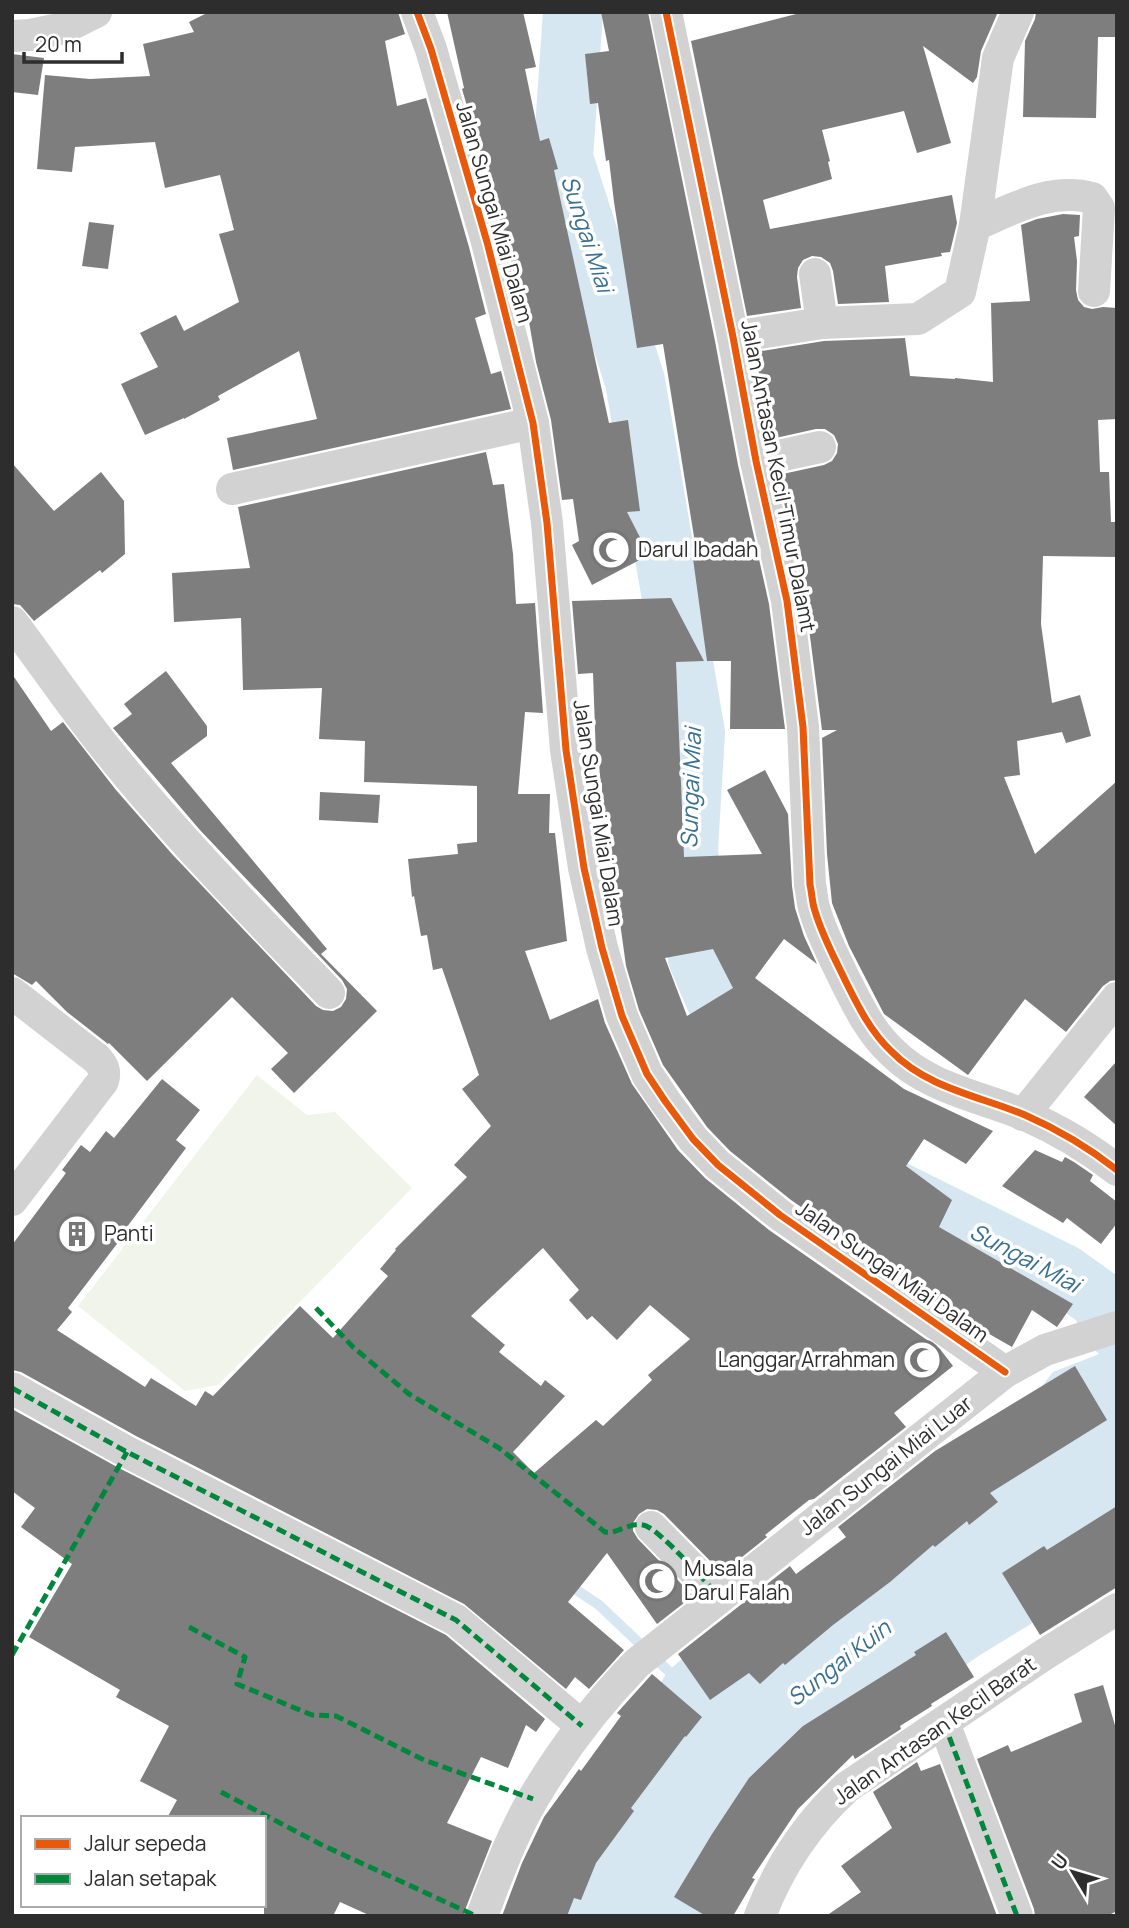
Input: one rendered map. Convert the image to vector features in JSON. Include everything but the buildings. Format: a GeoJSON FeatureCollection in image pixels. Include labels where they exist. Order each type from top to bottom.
{"type":"FeatureCollection","features":[{"type":"Feature","properties":{"kind":"street"},"geometry":{"type":"LineString","coordinates":[[12,36],[64,28],[96,12]]}},
{"type":"Feature","properties":{"kind":"street","name":"Jalan Sungai Miai Dalam"},"geometry":{"type":"LineString","coordinates":[[417,12],[487,242],[533,423],[547,523],[566,750],[584,868],[601,948],[622,1016],[647,1074],[693,1139],[744,1187],[1004,1372]]}},
{"type":"Feature","properties":{"kind":"street","name":"Jalan Antasan Kecil Timur Dalamt"},"geometry":{"type":"LineString","coordinates":[[666,12],[756,461],[788,601],[803,727],[810,885],[814,910],[859,1008],[874,1033],[892,1053],[909,1067],[948,1088],[1052,1127],[1117,1170]]}},
{"type":"Feature","properties":{"kind":"street"},"geometry":{"type":"LineString","coordinates":[[733,337],[822,323],[918,318],[960,292],[975,225],[998,58],[1018,12]]}},
{"type":"Feature","properties":{"kind":"street"},"geometry":{"type":"LineString","coordinates":[[975,225],[1044,197],[1079,194],[1092,198],[1099,208],[1094,291]]}},
{"type":"Feature","properties":{"kind":"street"},"geometry":{"type":"LineString","coordinates":[[815,274],[822,323]]}},
{"type":"Feature","properties":{"kind":"street"},"geometry":{"type":"LineString","coordinates":[[232,489],[533,423]]}},
{"type":"Feature","properties":{"kind":"street"},"geometry":{"type":"LineString","coordinates":[[756,461],[820,447]]}},
{"type":"Feature","properties":{"kind":"street"},"geometry":{"type":"LineString","coordinates":[[12,622],[103,746],[156,808],[329,993]]}},
{"type":"Feature","properties":{"kind":"street"},"geometry":{"type":"LineString","coordinates":[[12,993],[97,1059],[104,1068],[103,1081],[12,1200]]}},
{"type":"Feature","properties":{"kind":"street"},"geometry":{"type":"LineString","coordinates":[[1023,1115],[1117,998]]}},
{"type":"Feature","properties":{"kind":"street","name":"Jalan Sungai Miai Luar"},"geometry":{"type":"LineString","coordinates":[[482,1916],[505,1856],[533,1799],[582,1726],[611,1689],[647,1655],[1004,1372],[1045,1350],[1117,1327]]}},
{"type":"Feature","properties":{"kind":"street"},"geometry":{"type":"LineString","coordinates":[[12,1388],[127,1452],[456,1620],[582,1726]]}},
{"type":"Feature","properties":{"kind":"street"},"geometry":{"type":"LineString","coordinates":[[652,1527],[720,1597]]}},
{"type":"Feature","properties":{"kind":"street","name":"Jalan Antasan Kecil Barat"},"geometry":{"type":"LineString","coordinates":[[760,1916],[783,1865],[805,1831],[847,1787],[1117,1609]]}},
{"type":"Feature","properties":{"kind":"street"},"geometry":{"type":"LineString","coordinates":[[944,1723],[1017,1916]]}},
{"type":"Feature","properties":{"kind":"shaded area"},"geometry":{"type":"Polygon","coordinates":[[[257,1075],[307,1115],[335,1112],[412,1188],[218,1385],[185,1391],[78,1306],[257,1075]]]}},
{"type":"Feature","properties":{"kind":"water","name":"Sungai Kuin"},"geometry":{"type":"Polygon","coordinates":[[[1117,1347],[1117,1571],[977,1657],[853,1745],[783,1819],[727,1916],[556,1916],[625,1745],[667,1672],[701,1642],[890,1511],[1031,1400],[1053,1372],[1117,1347]]]}},
{"type":"Feature","properties":{"kind":"waterway","name":"Sungai Miai"},"geometry":{"type":"LineString","coordinates":[[573,12],[563,158],[635,381],[695,733],[688,849],[698,958],[732,1037],[753,1069]]}},
{"type":"Feature","properties":{"kind":"waterway","name":"Sungai Miai"},"geometry":{"type":"LineString","coordinates":[[871,1179],[1063,1274],[1098,1299],[1117,1330]]}},
{"type":"Feature","properties":{"kind":"waterway"},"geometry":{"type":"LineString","coordinates":[[569,1585],[599,1605],[676,1678]]}},
{"type":"Feature","properties":{"kind":"marked path"},"geometry":{"type":"LineString","coordinates":[[316,1308],[353,1347],[409,1394],[499,1448],[605,1532],[638,1525],[650,1528],[720,1597]]}},
{"type":"Feature","properties":{"kind":"marked path"},"geometry":{"type":"LineString","coordinates":[[12,1388],[127,1452],[456,1620],[582,1726]]}},
{"type":"Feature","properties":{"kind":"marked path"},"geometry":{"type":"LineString","coordinates":[[12,1655],[127,1452]]}},
{"type":"Feature","properties":{"kind":"marked path"},"geometry":{"type":"LineString","coordinates":[[189,1627],[245,1657],[237,1684],[312,1715],[336,1716],[424,1760],[533,1799]]}},
{"type":"Feature","properties":{"kind":"marked path"},"geometry":{"type":"LineString","coordinates":[[944,1723],[1017,1916]]}},
{"type":"Feature","properties":{"kind":"marked path"},"geometry":{"type":"LineString","coordinates":[[221,1792],[320,1844],[476,1916]]}},
{"type":"Feature","properties":{"kind":"cycle path"},"geometry":{"type":"LineString","coordinates":[[417,12],[431,49],[487,242],[533,423],[547,523],[566,750],[584,868],[602,948],[622,1016],[647,1074],[693,1139],[718,1165],[780,1215],[1005,1372]]}},
{"type":"Feature","properties":{"kind":"cycle path"},"geometry":{"type":"LineString","coordinates":[[666,12],[756,461],[787,601],[803,727],[810,885],[821,929],[865,1018],[905,1064],[954,1090],[1049,1126],[1117,1170]]}},
{"type":"Feature","properties":{"kind":"place","name":"Darul Ibadah"},"geometry":{"type":"Point","coordinates":[611,550]}},
{"type":"Feature","properties":{"kind":"place","name":"Panti"},"geometry":{"type":"Point","coordinates":[77,1234]}},
{"type":"Feature","properties":{"kind":"place","name":"Langgar Arrahman"},"geometry":{"type":"Point","coordinates":[922,1360]}},
{"type":"Feature","properties":{"kind":"place","name":"Musala Darul Falah"},"geometry":{"type":"Point","coordinates":[657,1581]}}]}
